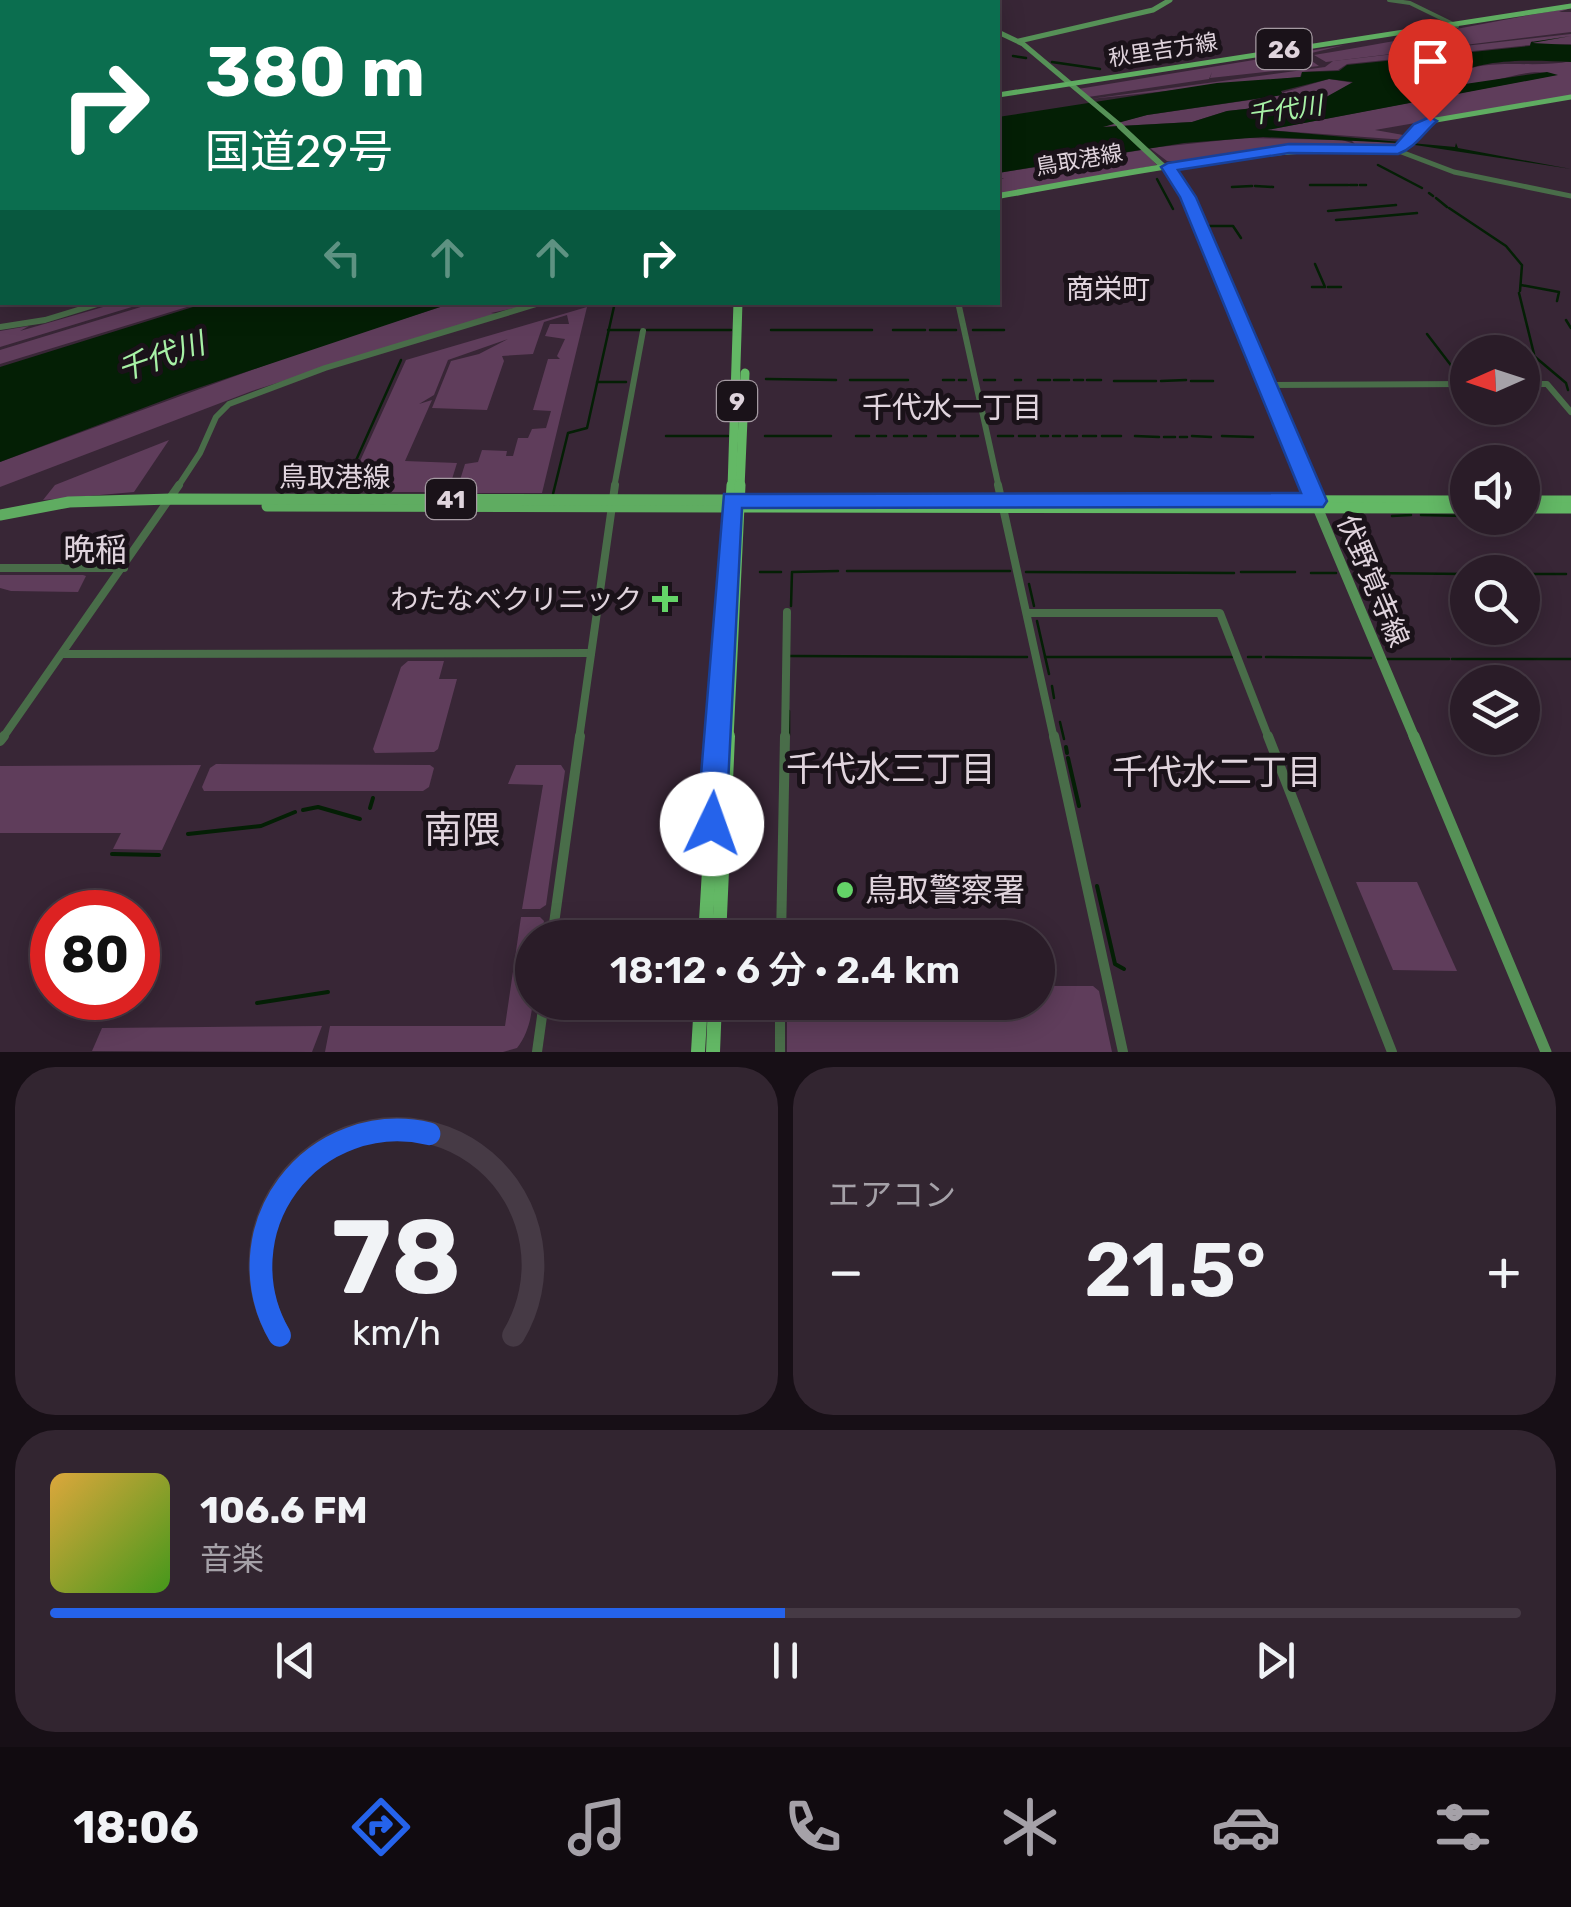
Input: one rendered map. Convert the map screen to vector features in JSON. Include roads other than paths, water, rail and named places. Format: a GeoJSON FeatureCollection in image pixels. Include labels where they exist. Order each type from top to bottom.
{"type":"FeatureCollection","features":[{"type":"Feature","properties":{"kind":"highway","name":"9"},"geometry":{"type":"LineString","coordinates":[[719,920],[741,305]]}},
{"type":"Feature","properties":{"kind":"highway"},"geometry":{"type":"LineString","coordinates":[[734,480],[768,504]]}},
{"type":"Feature","properties":{"kind":"highway"},"geometry":{"type":"LineString","coordinates":[[736,504],[1450,505]]}},
{"type":"Feature","properties":{"kind":"highway"},"geometry":{"type":"LineString","coordinates":[[735,528],[768,504]]}},
{"type":"Feature","properties":{"kind":"highway"},"geometry":{"type":"LineString","coordinates":[[1540,505],[1571,505]]}},
{"type":"Feature","properties":{"kind":"highway","name":"9"},"geometry":{"type":"LineString","coordinates":[[706,920],[735,528]]}},
{"type":"Feature","properties":{"kind":"highway"},"geometry":{"type":"LineString","coordinates":[[698,1052],[700,1020]]}},
{"type":"Feature","properties":{"kind":"highway"},"geometry":{"type":"LineString","coordinates":[[713,1052],[714,1020]]}},
{"type":"Feature","properties":{"kind":"main road"},"geometry":{"type":"LineString","coordinates":[[1019,40],[1153,10],[1170,0]]}},
{"type":"Feature","properties":{"kind":"main road","name":"秋里吉方線"},"geometry":{"type":"LineString","coordinates":[[1000,94],[1571,6]]}},
{"type":"Feature","properties":{"kind":"main road"},"geometry":{"type":"LineString","coordinates":[[1344,38],[1546,8]]}},
{"type":"Feature","properties":{"kind":"main road"},"geometry":{"type":"LineString","coordinates":[[1344,38],[1456,25],[1546,8]]}},
{"type":"Feature","properties":{"kind":"main road","name":"伏野覚寺線"},"geometry":{"type":"LineString","coordinates":[[1000,33],[1019,40],[1164,164],[1188,197],[1546,1052]]}},
{"type":"Feature","properties":{"kind":"main road","name":"秋里吉方線"},"geometry":{"type":"LineString","coordinates":[[1000,94],[1344,38]]}},
{"type":"Feature","properties":{"kind":"main road"},"geometry":{"type":"LineString","coordinates":[[1000,93],[1060,77],[1168,65]]}},
{"type":"Feature","properties":{"kind":"main road"},"geometry":{"type":"LineString","coordinates":[[1000,94],[1072,88],[1180,65]]}},
{"type":"Feature","properties":{"kind":"main road"},"geometry":{"type":"LineString","coordinates":[[1399,149],[1419,126],[1433,120],[1571,97]]}},
{"type":"Feature","properties":{"kind":"main road","name":"鳥取港線"},"geometry":{"type":"LineString","coordinates":[[1000,196],[1164,164],[1289,148],[1399,149]]}},
{"type":"Feature","properties":{"kind":"main road"},"geometry":{"type":"LineString","coordinates":[[734,480],[703,504],[735,528]]}},
{"type":"Feature","properties":{"kind":"main road","name":"鳥取港線"},"geometry":{"type":"LineString","coordinates":[[2,516],[168,502],[736,504]]}},
{"type":"Feature","properties":{"kind":"street"},"geometry":{"type":"LineString","coordinates":[[1388,0],[1409,1],[1456,25]]}},
{"type":"Feature","properties":{"kind":"street"},"geometry":{"type":"LineString","coordinates":[[1399,149],[1454,172],[1571,196]]}},
{"type":"Feature","properties":{"kind":"street"},"geometry":{"type":"LineString","coordinates":[[0,327],[45,320],[94,305]]}},
{"type":"Feature","properties":{"kind":"street"},"geometry":{"type":"LineString","coordinates":[[0,742],[124,568],[215,421],[235,401],[325,368],[533,305]]}},
{"type":"Feature","properties":{"kind":"street"},"geometry":{"type":"LineString","coordinates":[[959,305],[1123,1052]]}},
{"type":"Feature","properties":{"kind":"street"},"geometry":{"type":"LineString","coordinates":[[555,920],[612,503],[643,330]]}},
{"type":"Feature","properties":{"kind":"street"},"geometry":{"type":"LineString","coordinates":[[1267,384],[1450,384]]}},
{"type":"Feature","properties":{"kind":"street"},"geometry":{"type":"LineString","coordinates":[[1540,384],[1547,384],[1571,412]]}},
{"type":"Feature","properties":{"kind":"street"},"geometry":{"type":"LineString","coordinates":[[0,568],[124,568]]}},
{"type":"Feature","properties":{"kind":"street"},"geometry":{"type":"LineString","coordinates":[[781,920],[787,612]]}},
{"type":"Feature","properties":{"kind":"street"},"geometry":{"type":"LineString","coordinates":[[1026,612],[1220,613],[1392,1052]]}},
{"type":"Feature","properties":{"kind":"street"},"geometry":{"type":"LineString","coordinates":[[63,654],[592,652]]}},
{"type":"Feature","properties":{"kind":"street"},"geometry":{"type":"LineString","coordinates":[[537,1052],[541,1020]]}},
{"type":"Feature","properties":{"kind":"street"},"geometry":{"type":"LineString","coordinates":[[780,1020],[780,1052]]}},
{"type":"Feature","properties":{"kind":"water","name":"千代川"},"geometry":{"type":"Polygon","coordinates":[[[1571,36],[1532,43],[1571,45],[1571,62],[1523,61],[1473,67],[1448,80],[1465,84],[1547,72],[1558,75],[1267,130],[1455,147],[1456,143],[1458,148],[1571,169],[1402,143],[1263,137],[1184,143],[1000,173],[1000,117],[1217,83],[1301,77],[1302,72],[1339,71],[1347,65],[1530,46],[1531,42],[1571,36]],[[1329,79],[1281,91],[1283,95],[1147,115],[1103,127],[1192,122],[1227,111],[1319,101],[1353,82],[1329,79]]]}},
{"type":"Feature","properties":{"kind":"water","name":"千代川"},"geometry":{"type":"Polygon","coordinates":[[[199,305],[446,305],[183,393],[0,462],[0,367],[199,305]]]}},
{"type":"Feature","properties":{"kind":"waterway"},"geometry":{"type":"LineString","coordinates":[[1013,56],[1026,58]]}},
{"type":"Feature","properties":{"kind":"waterway"},"geometry":{"type":"LineString","coordinates":[[1052,62],[1100,69]]}},
{"type":"Feature","properties":{"kind":"waterway"},"geometry":{"type":"LineString","coordinates":[[1378,165],[1422,188]]}},
{"type":"Feature","properties":{"kind":"waterway"},"geometry":{"type":"LineString","coordinates":[[1157,179],[1173,209]]}},
{"type":"Feature","properties":{"kind":"waterway"},"geometry":{"type":"LineString","coordinates":[[1310,185],[1348,185]]}},
{"type":"Feature","properties":{"kind":"waterway"},"geometry":{"type":"LineString","coordinates":[[1350,185],[1357,185]]}},
{"type":"Feature","properties":{"kind":"waterway"},"geometry":{"type":"LineString","coordinates":[[1360,185],[1366,185]]}},
{"type":"Feature","properties":{"kind":"waterway"},"geometry":{"type":"LineString","coordinates":[[1232,187],[1252,186]]}},
{"type":"Feature","properties":{"kind":"waterway"},"geometry":{"type":"LineString","coordinates":[[1255,186],[1273,187]]}},
{"type":"Feature","properties":{"kind":"waterway"},"geometry":{"type":"LineString","coordinates":[[1429,193],[1433,196]]}},
{"type":"Feature","properties":{"kind":"waterway"},"geometry":{"type":"LineString","coordinates":[[1436,198],[1447,207]]}},
{"type":"Feature","properties":{"kind":"waterway"},"geometry":{"type":"LineString","coordinates":[[1328,211],[1396,205]]}},
{"type":"Feature","properties":{"kind":"waterway"},"geometry":{"type":"LineString","coordinates":[[1449,208],[1506,246],[1521,264]]}},
{"type":"Feature","properties":{"kind":"waterway"},"geometry":{"type":"LineString","coordinates":[[1350,219],[1417,213]]}},
{"type":"Feature","properties":{"kind":"waterway"},"geometry":{"type":"LineString","coordinates":[[1336,220],[1349,219]]}},
{"type":"Feature","properties":{"kind":"waterway"},"geometry":{"type":"LineString","coordinates":[[1202,222],[1204,226],[1233,226],[1241,238]]}},
{"type":"Feature","properties":{"kind":"waterway"},"geometry":{"type":"LineString","coordinates":[[1315,264],[1325,287]]}},
{"type":"Feature","properties":{"kind":"waterway"},"geometry":{"type":"LineString","coordinates":[[1520,291],[1522,265]]}},
{"type":"Feature","properties":{"kind":"waterway"},"geometry":{"type":"LineString","coordinates":[[1521,285],[1559,292],[1557,301]]}},
{"type":"Feature","properties":{"kind":"waterway"},"geometry":{"type":"LineString","coordinates":[[1312,287],[1324,287]]}},
{"type":"Feature","properties":{"kind":"waterway"},"geometry":{"type":"LineString","coordinates":[[1328,287],[1341,287]]}},
{"type":"Feature","properties":{"kind":"waterway"},"geometry":{"type":"LineString","coordinates":[[1519,293],[1529,335]]}},
{"type":"Feature","properties":{"kind":"waterway"},"geometry":{"type":"LineString","coordinates":[[609,330],[614,305]]}},
{"type":"Feature","properties":{"kind":"waterway"},"geometry":{"type":"LineString","coordinates":[[1566,320],[1571,328]]}},
{"type":"Feature","properties":{"kind":"waterway"},"geometry":{"type":"LineString","coordinates":[[597,382],[609,330]]}},
{"type":"Feature","properties":{"kind":"waterway"},"geometry":{"type":"LineString","coordinates":[[609,330],[640,330]]}},
{"type":"Feature","properties":{"kind":"waterway"},"geometry":{"type":"LineString","coordinates":[[647,330],[731,330]]}},
{"type":"Feature","properties":{"kind":"waterway"},"geometry":{"type":"LineString","coordinates":[[771,330],[872,330]]}},
{"type":"Feature","properties":{"kind":"waterway"},"geometry":{"type":"LineString","coordinates":[[893,330],[925,330]]}},
{"type":"Feature","properties":{"kind":"waterway"},"geometry":{"type":"LineString","coordinates":[[930,330],[956,330]]}},
{"type":"Feature","properties":{"kind":"waterway"},"geometry":{"type":"LineString","coordinates":[[973,330],[1004,330]]}},
{"type":"Feature","properties":{"kind":"waterway"},"geometry":{"type":"LineString","coordinates":[[1427,334],[1450,364]]}},
{"type":"Feature","properties":{"kind":"waterway"},"geometry":{"type":"LineString","coordinates":[[345,485],[401,360]]}},
{"type":"Feature","properties":{"kind":"waterway"},"geometry":{"type":"LineString","coordinates":[[1540,361],[1566,383],[1568,390]]}},
{"type":"Feature","properties":{"kind":"waterway"},"geometry":{"type":"LineString","coordinates":[[766,379],[836,380]]}},
{"type":"Feature","properties":{"kind":"waterway"},"geometry":{"type":"LineString","coordinates":[[850,380],[908,380]]}},
{"type":"Feature","properties":{"kind":"waterway"},"geometry":{"type":"LineString","coordinates":[[943,380],[954,380]]}},
{"type":"Feature","properties":{"kind":"waterway"},"geometry":{"type":"LineString","coordinates":[[959,380],[966,380]]}},
{"type":"Feature","properties":{"kind":"waterway"},"geometry":{"type":"LineString","coordinates":[[984,380],[995,380]]}},
{"type":"Feature","properties":{"kind":"waterway"},"geometry":{"type":"LineString","coordinates":[[1015,380],[1021,380]]}},
{"type":"Feature","properties":{"kind":"waterway"},"geometry":{"type":"LineString","coordinates":[[1038,380],[1050,380]]}},
{"type":"Feature","properties":{"kind":"waterway"},"geometry":{"type":"LineString","coordinates":[[1054,380],[1069,380]]}},
{"type":"Feature","properties":{"kind":"waterway"},"geometry":{"type":"LineString","coordinates":[[1074,380],[1083,380]]}},
{"type":"Feature","properties":{"kind":"waterway"},"geometry":{"type":"LineString","coordinates":[[1087,380],[1101,380]]}},
{"type":"Feature","properties":{"kind":"waterway"},"geometry":{"type":"LineString","coordinates":[[1161,381],[1186,380]]}},
{"type":"Feature","properties":{"kind":"waterway"},"geometry":{"type":"LineString","coordinates":[[1114,381],[1156,381]]}},
{"type":"Feature","properties":{"kind":"waterway"},"geometry":{"type":"LineString","coordinates":[[1191,381],[1213,381]]}},
{"type":"Feature","properties":{"kind":"waterway"},"geometry":{"type":"LineString","coordinates":[[553,494],[568,433],[587,428],[597,382]]}},
{"type":"Feature","properties":{"kind":"waterway"},"geometry":{"type":"LineString","coordinates":[[597,382],[626,382]]}},
{"type":"Feature","properties":{"kind":"waterway"},"geometry":{"type":"LineString","coordinates":[[666,436],[728,436]]}},
{"type":"Feature","properties":{"kind":"waterway"},"geometry":{"type":"LineString","coordinates":[[765,436],[831,436]]}},
{"type":"Feature","properties":{"kind":"waterway"},"geometry":{"type":"LineString","coordinates":[[856,436],[869,436]]}},
{"type":"Feature","properties":{"kind":"waterway"},"geometry":{"type":"LineString","coordinates":[[877,436],[886,436]]}},
{"type":"Feature","properties":{"kind":"waterway"},"geometry":{"type":"LineString","coordinates":[[894,436],[907,436]]}},
{"type":"Feature","properties":{"kind":"waterway"},"geometry":{"type":"LineString","coordinates":[[914,436],[926,436]]}},
{"type":"Feature","properties":{"kind":"waterway"},"geometry":{"type":"LineString","coordinates":[[938,436],[955,436]]}},
{"type":"Feature","properties":{"kind":"waterway"},"geometry":{"type":"LineString","coordinates":[[961,436],[978,436]]}},
{"type":"Feature","properties":{"kind":"waterway"},"geometry":{"type":"LineString","coordinates":[[998,436],[1013,436]]}},
{"type":"Feature","properties":{"kind":"waterway"},"geometry":{"type":"LineString","coordinates":[[1019,436],[1035,436]]}},
{"type":"Feature","properties":{"kind":"waterway"},"geometry":{"type":"LineString","coordinates":[[1041,436],[1048,436]]}},
{"type":"Feature","properties":{"kind":"waterway"},"geometry":{"type":"LineString","coordinates":[[1053,436],[1060,436]]}},
{"type":"Feature","properties":{"kind":"waterway"},"geometry":{"type":"LineString","coordinates":[[1066,436],[1077,436]]}},
{"type":"Feature","properties":{"kind":"waterway"},"geometry":{"type":"LineString","coordinates":[[1083,436],[1096,436]]}},
{"type":"Feature","properties":{"kind":"waterway"},"geometry":{"type":"LineString","coordinates":[[1102,436],[1121,436]]}},
{"type":"Feature","properties":{"kind":"waterway"},"geometry":{"type":"LineString","coordinates":[[1135,436],[1159,437]]}},
{"type":"Feature","properties":{"kind":"waterway"},"geometry":{"type":"LineString","coordinates":[[1192,436],[1211,437]]}},
{"type":"Feature","properties":{"kind":"waterway"},"geometry":{"type":"LineString","coordinates":[[1222,436],[1253,437]]}},
{"type":"Feature","properties":{"kind":"waterway"},"geometry":{"type":"LineString","coordinates":[[1164,437],[1175,437]]}},
{"type":"Feature","properties":{"kind":"waterway"},"geometry":{"type":"LineString","coordinates":[[1180,437],[1187,437]]}},
{"type":"Feature","properties":{"kind":"waterway"},"geometry":{"type":"LineString","coordinates":[[1392,516],[1411,515]]}},
{"type":"Feature","properties":{"kind":"waterway"},"geometry":{"type":"LineString","coordinates":[[1421,515],[1450,516]]}},
{"type":"Feature","properties":{"kind":"waterway"},"geometry":{"type":"LineString","coordinates":[[791,606],[792,572],[838,571]]}},
{"type":"Feature","properties":{"kind":"waterway"},"geometry":{"type":"LineString","coordinates":[[847,571],[1010,571]]}},
{"type":"Feature","properties":{"kind":"waterway"},"geometry":{"type":"LineString","coordinates":[[760,572],[781,572]]}},
{"type":"Feature","properties":{"kind":"waterway"},"geometry":{"type":"LineString","coordinates":[[1026,572],[1234,573]]}},
{"type":"Feature","properties":{"kind":"waterway"},"geometry":{"type":"LineString","coordinates":[[1241,572],[1295,572]]}},
{"type":"Feature","properties":{"kind":"waterway"},"geometry":{"type":"LineString","coordinates":[[1311,573],[1336,573]]}},
{"type":"Feature","properties":{"kind":"waterway"},"geometry":{"type":"LineString","coordinates":[[1364,573],[1450,574]]}},
{"type":"Feature","properties":{"kind":"waterway"},"geometry":{"type":"LineString","coordinates":[[1540,574],[1566,574]]}},
{"type":"Feature","properties":{"kind":"waterway"},"geometry":{"type":"LineString","coordinates":[[1029,584],[1034,606]]}},
{"type":"Feature","properties":{"kind":"waterway"},"geometry":{"type":"LineString","coordinates":[[1037,621],[1045,657]]}},
{"type":"Feature","properties":{"kind":"waterway"},"geometry":{"type":"LineString","coordinates":[[790,656],[1027,657]]}},
{"type":"Feature","properties":{"kind":"waterway"},"geometry":{"type":"LineString","coordinates":[[1045,657],[1232,657]]}},
{"type":"Feature","properties":{"kind":"waterway"},"geometry":{"type":"LineString","coordinates":[[1045,657],[1049,674]]}},
{"type":"Feature","properties":{"kind":"waterway"},"geometry":{"type":"LineString","coordinates":[[1248,657],[1261,657]]}},
{"type":"Feature","properties":{"kind":"waterway"},"geometry":{"type":"LineString","coordinates":[[1266,657],[1371,658]]}},
{"type":"Feature","properties":{"kind":"waterway"},"geometry":{"type":"LineString","coordinates":[[1387,659],[1449,659]]}},
{"type":"Feature","properties":{"kind":"waterway"},"geometry":{"type":"LineString","coordinates":[[1452,659],[1571,659]]}},
{"type":"Feature","properties":{"kind":"waterway"},"geometry":{"type":"LineString","coordinates":[[1052,686],[1054,698]]}},
{"type":"Feature","properties":{"kind":"waterway"},"geometry":{"type":"LineString","coordinates":[[789,711],[789,735]]}},
{"type":"Feature","properties":{"kind":"waterway"},"geometry":{"type":"LineString","coordinates":[[1060,722],[1064,739]]}},
{"type":"Feature","properties":{"kind":"waterway"},"geometry":{"type":"LineString","coordinates":[[1066,747],[1067,753]]}},
{"type":"Feature","properties":{"kind":"waterway"},"geometry":{"type":"LineString","coordinates":[[1068,758],[1079,806]]}},
{"type":"Feature","properties":{"kind":"waterway"},"geometry":{"type":"LineString","coordinates":[[370,808],[373,798]]}},
{"type":"Feature","properties":{"kind":"waterway"},"geometry":{"type":"LineString","coordinates":[[303,810],[318,807],[360,819]]}},
{"type":"Feature","properties":{"kind":"waterway"},"geometry":{"type":"LineString","coordinates":[[188,834],[261,826],[295,812]]}},
{"type":"Feature","properties":{"kind":"waterway"},"geometry":{"type":"LineString","coordinates":[[112,854],[159,855]]}},
{"type":"Feature","properties":{"kind":"waterway"},"geometry":{"type":"LineString","coordinates":[[1097,886],[1115,964],[1124,969]]}},
{"type":"Feature","properties":{"kind":"waterway"},"geometry":{"type":"LineString","coordinates":[[257,1003],[328,992]]}},
{"type":"Feature","properties":{"kind":"place","name":"わたなべクリニック"},"geometry":{"type":"Point","coordinates":[665,599]}},
{"type":"Feature","properties":{"kind":"place","name":"鳥取警察署"},"geometry":{"type":"Point","coordinates":[845,890]}},
{"type":"Feature","properties":{"kind":"district","name":"商栄町"},"geometry":{"type":"Point","coordinates":[1108,289]}},
{"type":"Feature","properties":{"kind":"district","name":"千代水一丁目"},"geometry":{"type":"Point","coordinates":[952,408]}},
{"type":"Feature","properties":{"kind":"district","name":"晩稲"},"geometry":{"type":"Point","coordinates":[95,550]}},
{"type":"Feature","properties":{"kind":"district","name":"千代水三丁目"},"geometry":{"type":"Point","coordinates":[891,769]}},
{"type":"Feature","properties":{"kind":"district","name":"千代水二丁目"},"geometry":{"type":"Point","coordinates":[1217,772]}},
{"type":"Feature","properties":{"kind":"district","name":"南隈"},"geometry":{"type":"Point","coordinates":[462,830]}}]}
